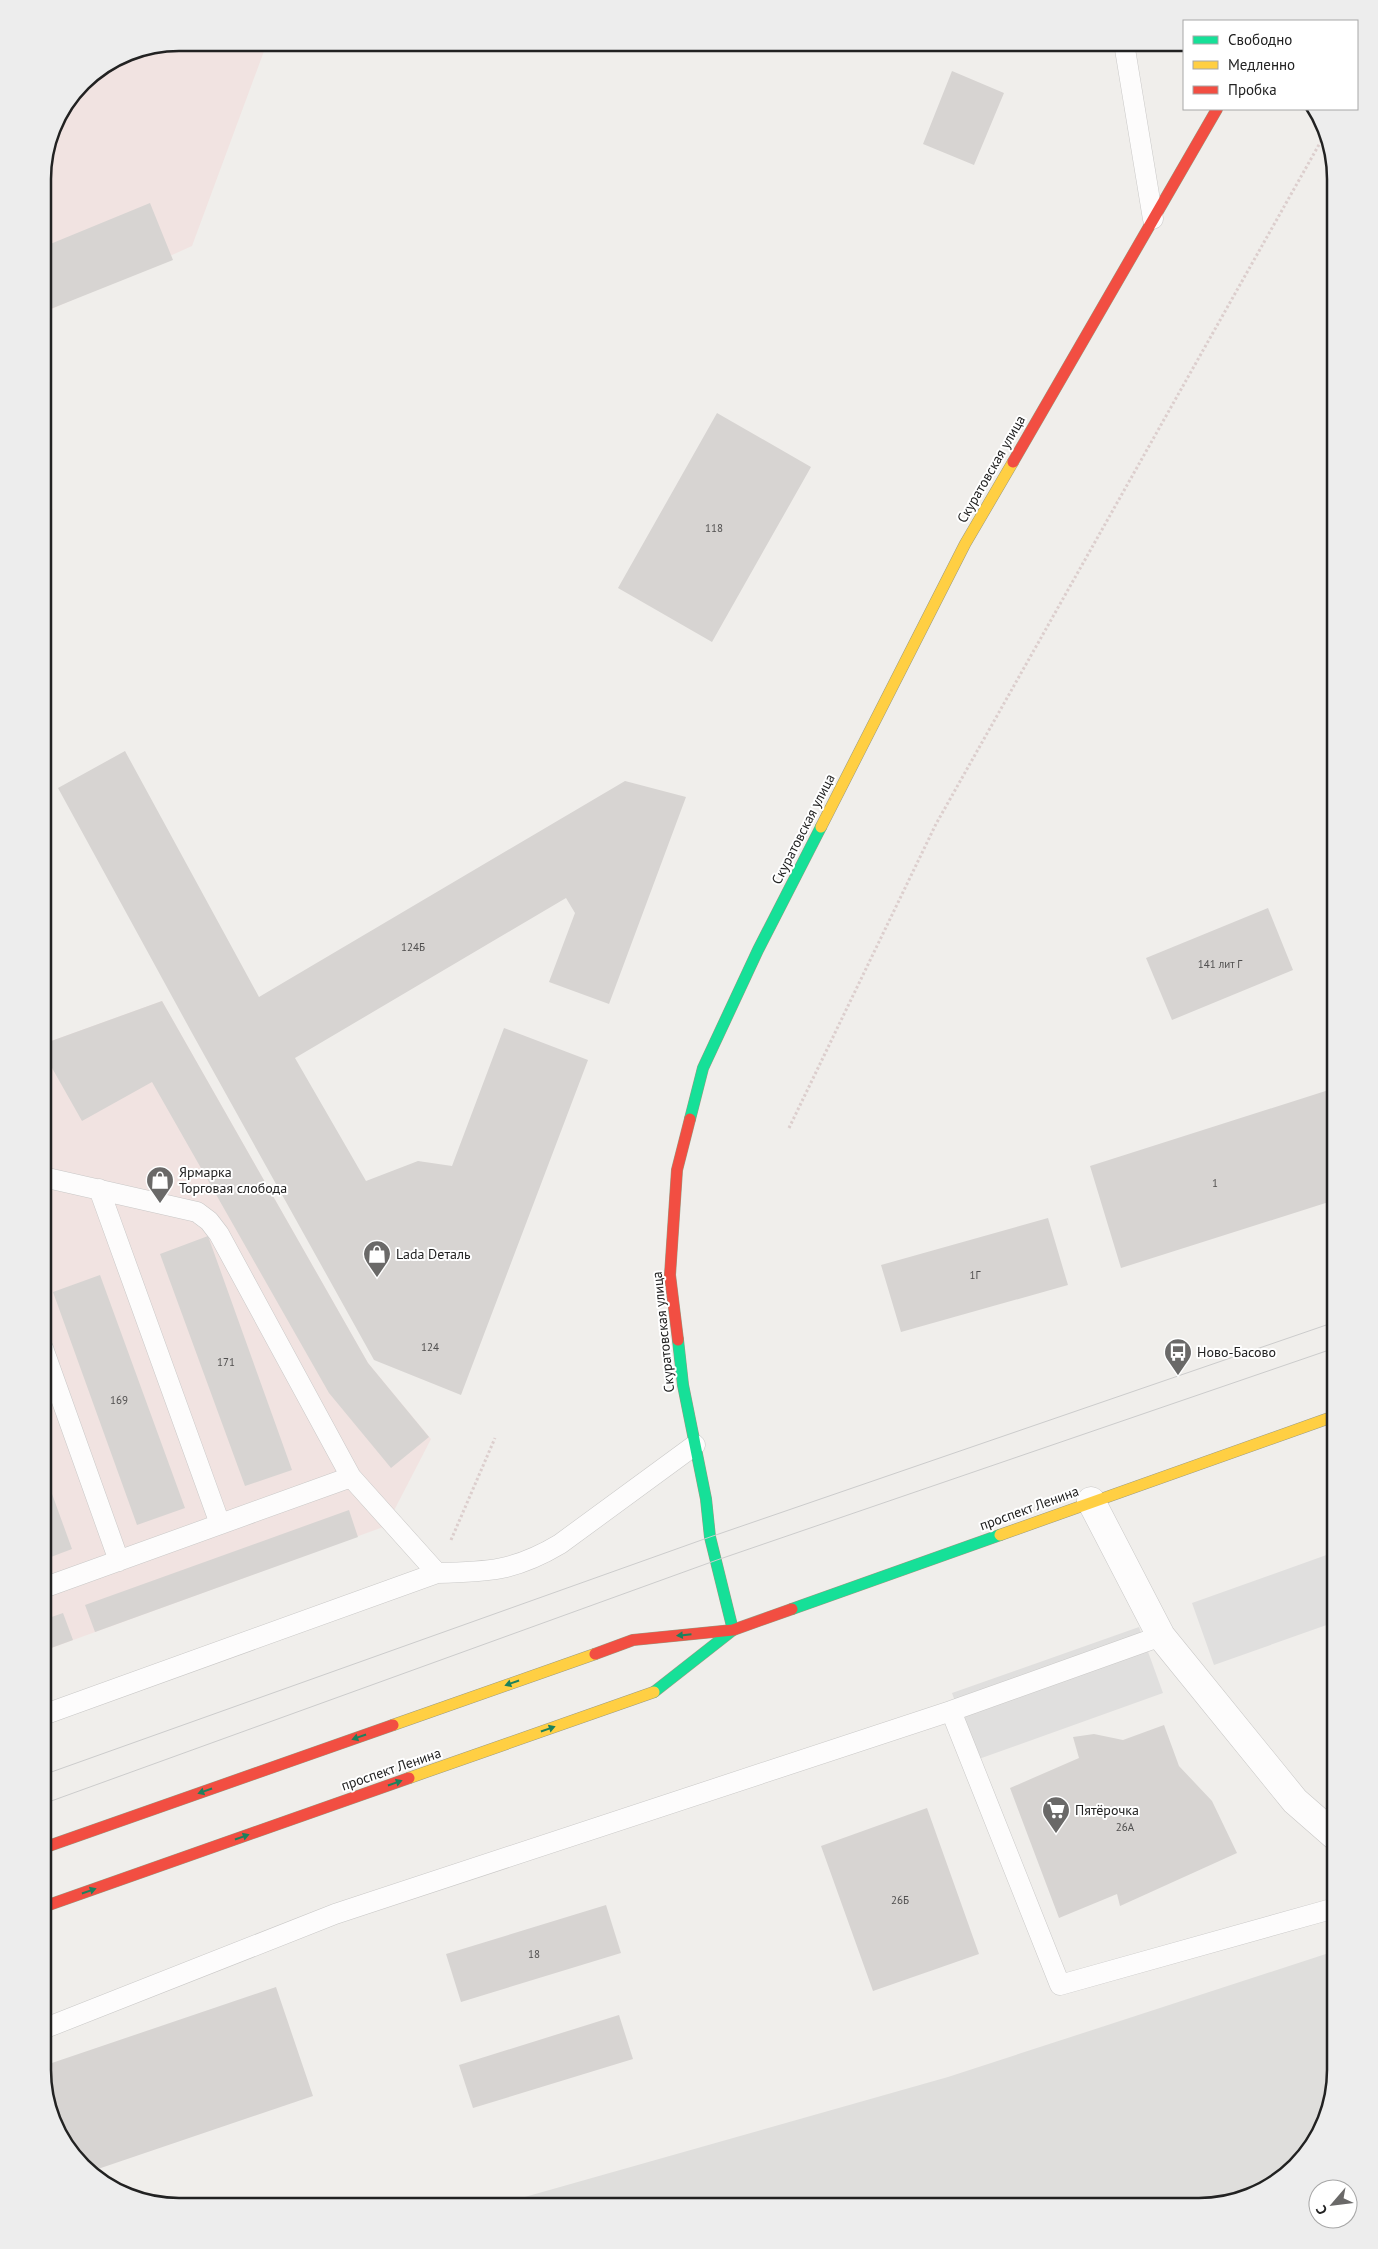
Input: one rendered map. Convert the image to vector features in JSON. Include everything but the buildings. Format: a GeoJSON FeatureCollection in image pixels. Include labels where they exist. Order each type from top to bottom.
{"type":"FeatureCollection","features":[{"type":"Feature","properties":{"kind":"main road","name":"Скуратовская улица"},"geometry":{"type":"LineString","coordinates":[[733,1630],[710,1537],[706,1499],[683,1385],[670,1275],[678,1170],[704,1068],[758,950],[965,544],[1216,110]]}},
{"type":"Feature","properties":{"kind":"main road","name":"проспект Ленина"},"geometry":{"type":"LineString","coordinates":[[51,1845],[633,1640],[733,1630],[1091,1501],[1327,1419]]}},
{"type":"Feature","properties":{"kind":"main road","name":"проспект Ленина"},"geometry":{"type":"LineString","coordinates":[[51,1904],[654,1692],[733,1630]]}},
{"type":"Feature","properties":{"kind":"street"},"geometry":{"type":"LineString","coordinates":[[1091,1501],[1161,1636],[1295,1801],[1327,1828]]}},
{"type":"Feature","properties":{"kind":"lane"},"geometry":{"type":"LineString","coordinates":[[1125,52],[1153,219]]}},
{"type":"Feature","properties":{"kind":"lane"},"geometry":{"type":"LineString","coordinates":[[51,1179],[183,1208],[197,1212],[209,1221],[218,1234],[351,1477],[436,1572]]}},
{"type":"Feature","properties":{"kind":"lane"},"geometry":{"type":"LineString","coordinates":[[99,1189],[220,1524]]}},
{"type":"Feature","properties":{"kind":"lane"},"geometry":{"type":"LineString","coordinates":[[51,1371],[119,1560]]}},
{"type":"Feature","properties":{"kind":"lane"},"geometry":{"type":"LineString","coordinates":[[51,1712],[436,1572],[496,1570],[537,1558],[560,1544],[695,1445]]}},
{"type":"Feature","properties":{"kind":"lane"},"geometry":{"type":"LineString","coordinates":[[51,1585],[351,1477]]}},
{"type":"Feature","properties":{"kind":"lane"},"geometry":{"type":"LineString","coordinates":[[51,2025],[335,1914],[950,1711],[1161,1636]]}},
{"type":"Feature","properties":{"kind":"lane"},"geometry":{"type":"LineString","coordinates":[[950,1711],[1060,1985],[1327,1911]]}},
{"type":"Feature","properties":{"kind":"path"},"geometry":{"type":"LineString","coordinates":[[789,1128],[936,824],[1321,141]]}},
{"type":"Feature","properties":{"kind":"path"},"geometry":{"type":"LineString","coordinates":[[436,1572],[494,1438]]}},
{"type":"Feature","properties":{"kind":"shaded area"},"geometry":{"type":"Polygon","coordinates":[[[264,51],[192,246],[52,309],[52,162],[61,130],[78,101],[95,83],[115,68],[130,61],[162,52],[264,51]]]}},
{"type":"Feature","properties":{"kind":"shaded area","name":"Ярмарка Торговая слобода"},"geometry":{"type":"Polygon","coordinates":[[[162,1001],[368,1363],[431,1439],[386,1526],[51,1648],[52,1041],[162,1001]]]}},
{"type":"Feature","properties":{"kind":"shaded area"},"geometry":{"type":"Polygon","coordinates":[[[1327,1555],[1327,1625],[1214,1665],[1192,1603],[1327,1555]]]}},
{"type":"Feature","properties":{"kind":"shaded area"},"geometry":{"type":"Polygon","coordinates":[[[1139,1627],[1163,1693],[976,1760],[952,1693],[1139,1627]]]}},
{"type":"Feature","properties":{"kind":"shaded area"},"geometry":{"type":"Polygon","coordinates":[[[1327,1954],[1327,2070],[1320,2111],[1314,2127],[1305,2141],[1283,2166],[1256,2185],[1240,2191],[1216,2197],[1199,2198],[524,2197],[948,2077],[1327,1954]]]}},
{"type":"Feature","properties":{"kind":"tram line"},"geometry":{"type":"LineString","coordinates":[[51,1772],[710,1537],[1327,1325]]}},
{"type":"Feature","properties":{"kind":"tram line"},"geometry":{"type":"LineString","coordinates":[[51,1801],[717,1560],[1327,1351]]}},
{"type":"Feature","properties":{"kind":"traffic: fast"},"geometry":{"type":"LineString","coordinates":[[690,1119],[703,1068],[758,950],[821,827]]}},
{"type":"Feature","properties":{"kind":"traffic: fast"},"geometry":{"type":"LineString","coordinates":[[678,1340],[683,1385],[706,1499],[710,1537],[733,1630]]}},
{"type":"Feature","properties":{"kind":"traffic: fast"},"geometry":{"type":"LineString","coordinates":[[792,1609],[1000,1535]]}},
{"type":"Feature","properties":{"kind":"traffic: fast"},"geometry":{"type":"LineString","coordinates":[[654,1692],[733,1630]]}},
{"type":"Feature","properties":{"kind":"traffic: slow"},"geometry":{"type":"LineString","coordinates":[[821,827],[965,544],[1013,462]]}},
{"type":"Feature","properties":{"kind":"traffic: slow"},"geometry":{"type":"LineString","coordinates":[[1000,1535],[1327,1419]]}},
{"type":"Feature","properties":{"kind":"traffic: slow"},"geometry":{"type":"LineString","coordinates":[[393,1725],[595,1654]]}},
{"type":"Feature","properties":{"kind":"traffic: slow"},"geometry":{"type":"LineString","coordinates":[[409,1778],[654,1692]]}},
{"type":"Feature","properties":{"kind":"traffic: jam"},"geometry":{"type":"LineString","coordinates":[[1013,462],[1216,110]]}},
{"type":"Feature","properties":{"kind":"traffic: jam"},"geometry":{"type":"LineString","coordinates":[[678,1340],[670,1275],[677,1170],[690,1119]]}},
{"type":"Feature","properties":{"kind":"traffic: jam"},"geometry":{"type":"LineString","coordinates":[[595,1654],[633,1640],[733,1630],[792,1609]]}},
{"type":"Feature","properties":{"kind":"traffic: jam"},"geometry":{"type":"LineString","coordinates":[[51,1845],[393,1725]]}},
{"type":"Feature","properties":{"kind":"traffic: jam"},"geometry":{"type":"LineString","coordinates":[[51,1904],[409,1778]]}},
{"type":"Feature","properties":{"kind":"place","name":"Ярмарка Торговая слобода"},"geometry":{"type":"Point","coordinates":[160,1204]}},
{"type":"Feature","properties":{"kind":"place","name":"Lada Dеталь"},"geometry":{"type":"Point","coordinates":[377,1278]}},
{"type":"Feature","properties":{"kind":"place","name":"Ново-Басово"},"geometry":{"type":"Point","coordinates":[1178,1376]}},
{"type":"Feature","properties":{"kind":"place","name":"Пятёрочка"},"geometry":{"type":"Point","coordinates":[1056,1834]}}]}
